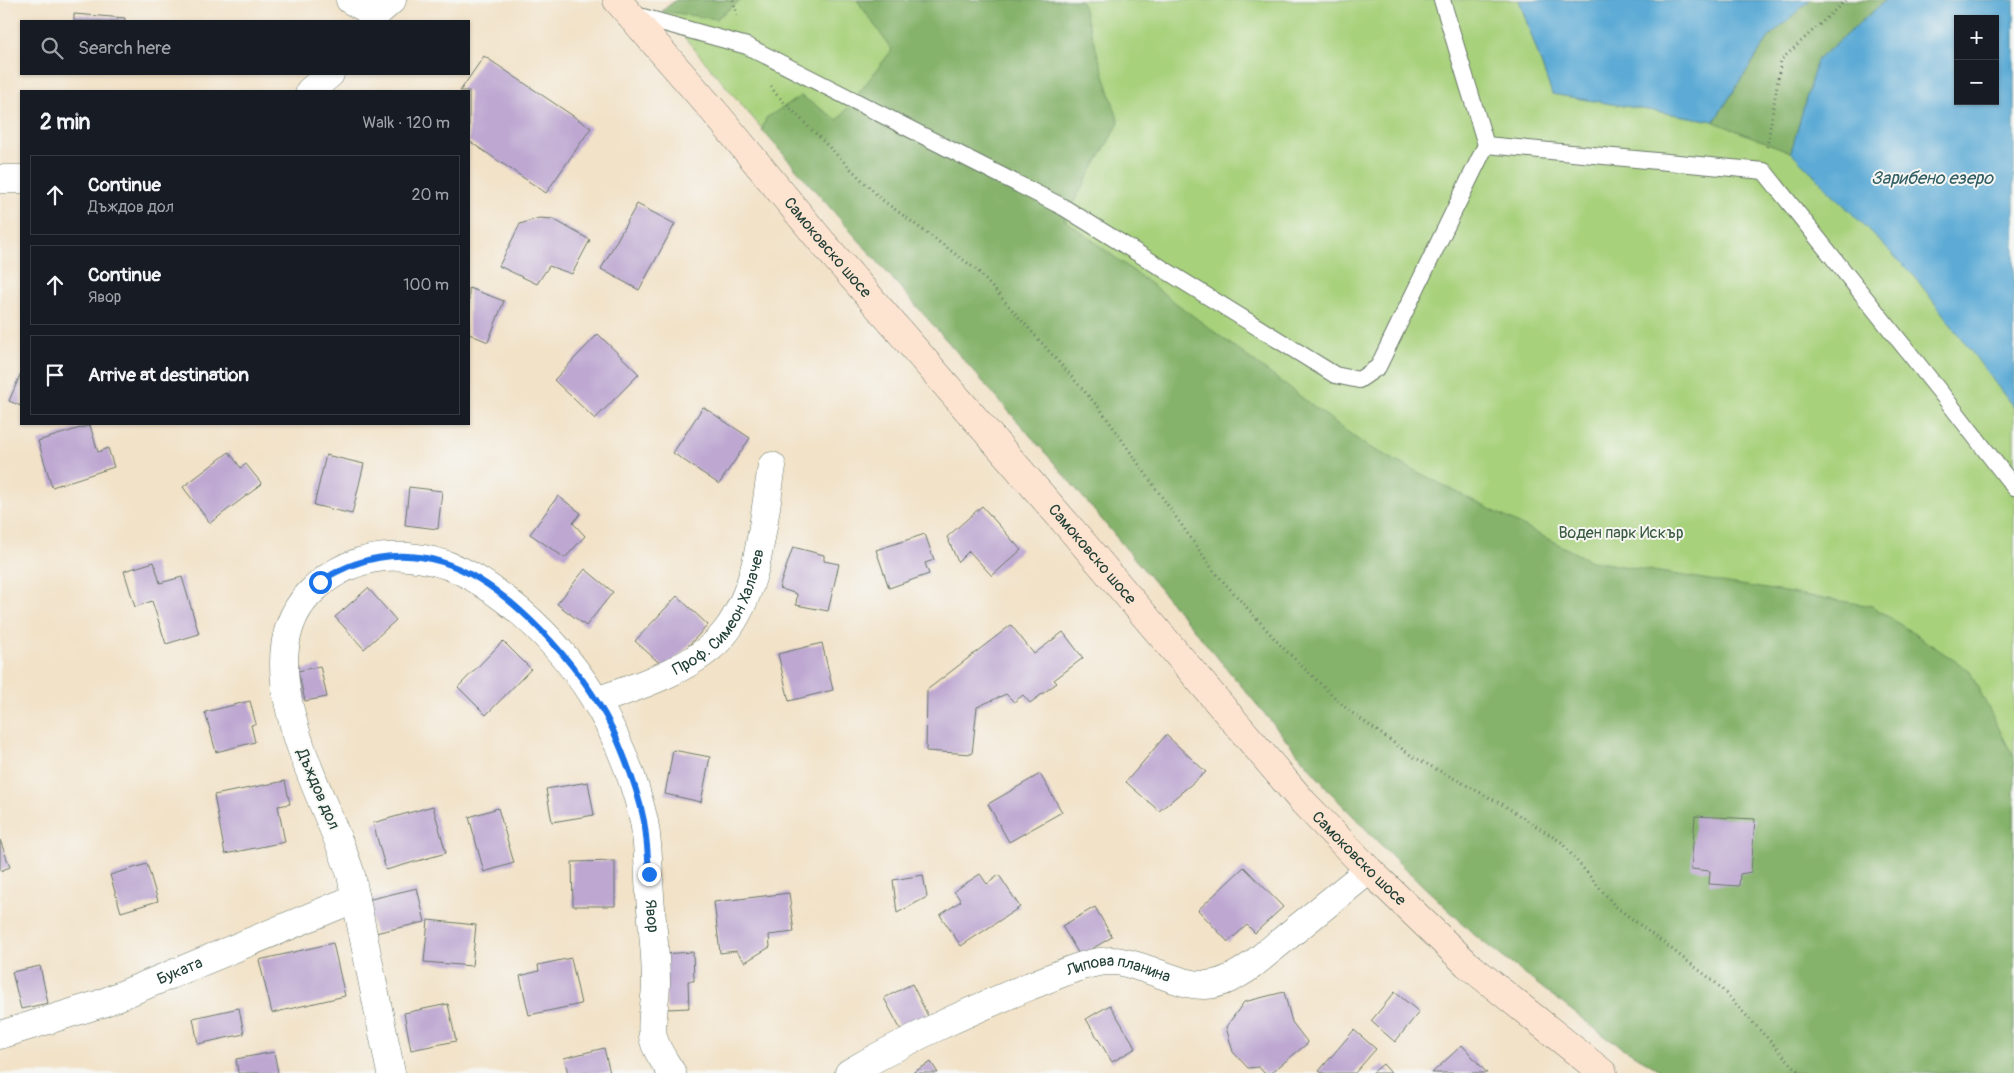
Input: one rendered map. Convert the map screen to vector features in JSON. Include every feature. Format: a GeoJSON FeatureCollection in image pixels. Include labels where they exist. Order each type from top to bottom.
{"type":"FeatureCollection","features":[{"type":"Feature","properties":{"kind":"main road","name":"Самоковско шосе"},"geometry":{"type":"LineString","coordinates":[[622,6],[1303,802],[1369,870],[1467,964],[1594,1071]]}},
{"type":"Feature","properties":{"kind":"street"},"geometry":{"type":"LineString","coordinates":[[350,0],[380,12]]}},
{"type":"Feature","properties":{"kind":"street"},"geometry":{"type":"LineString","coordinates":[[311,90],[329,75]]}},
{"type":"Feature","properties":{"kind":"street"},"geometry":{"type":"LineString","coordinates":[[0,179],[20,179]]}},
{"type":"Feature","properties":{"kind":"street","name":"Проф. Симеон Халачев"},"geometry":{"type":"LineString","coordinates":[[596,701],[638,686],[694,659],[724,634],[743,600],[757,556],[772,466]]}},
{"type":"Feature","properties":{"kind":"street","name":"Явор"},"geometry":{"type":"LineString","coordinates":[[386,556],[420,558],[442,562],[484,584],[520,610],[561,651],[596,701],[621,750],[644,821],[656,982],[652,1031],[655,1045],[672,1073]]}},
{"type":"Feature","properties":{"kind":"street","name":"Дъждов дол"},"geometry":{"type":"LineString","coordinates":[[386,556],[348,565],[320,582],[300,607],[287,635],[285,677],[294,726],[312,781],[342,846],[356,898],[391,1073]]}},
{"type":"Feature","properties":{"kind":"street","name":"Липова планина"},"geometry":{"type":"LineString","coordinates":[[849,1073],[900,1044],[987,1004],[1064,973],[1097,963],[1114,960],[1129,963],[1204,986],[1222,983],[1237,976],[1252,965],[1369,870]]}},
{"type":"Feature","properties":{"kind":"street","name":"Буката"},"geometry":{"type":"LineString","coordinates":[[0,1035],[100,1004],[356,898]]}},
{"type":"Feature","properties":{"kind":"lane"},"geometry":{"type":"LineString","coordinates":[[622,6],[747,46],[1063,207],[1335,375],[1359,380],[1378,367],[1486,145],[1442,0]]}},
{"type":"Feature","properties":{"kind":"lane"},"geometry":{"type":"LineString","coordinates":[[1486,145],[1764,172],[2014,487]]}},
{"type":"Feature","properties":{"kind":"path"},"geometry":{"type":"LineString","coordinates":[[733,0],[747,46]]}},
{"type":"Feature","properties":{"kind":"path"},"geometry":{"type":"LineString","coordinates":[[1764,172],[1780,60],[1846,0]]}},
{"type":"Feature","properties":{"kind":"path"},"geometry":{"type":"LineString","coordinates":[[770,85],[881,199],[977,270],[1101,410],[1214,570],[1283,648],[1348,710],[1412,756],[1505,806],[1561,842],[1615,906],[1716,983],[1800,1073]]}},
{"type":"Feature","properties":{"kind":"green space","name":"Воден парк Искър"},"geometry":{"type":"Polygon","coordinates":[[[676,0],[1519,0],[1552,94],[1714,121],[1791,152],[1916,277],[2014,408],[2014,1073],[1664,1073],[1606,1037],[1478,938],[1391,855],[1332,794],[1056,465],[786,157],[662,11],[676,0]]]}},
{"type":"Feature","properties":{"kind":"green space"},"geometry":{"type":"Polygon","coordinates":[[[676,0],[741,0],[716,19],[662,11],[676,0]]]}},
{"type":"Feature","properties":{"kind":"green space"},"geometry":{"type":"Polygon","coordinates":[[[857,0],[1081,0],[1119,123],[1064,219],[1365,445],[1591,561],[1872,606],[1969,670],[2014,758],[2014,1073],[1664,1073],[1606,1037],[1478,938],[1391,855],[1332,794],[1056,465],[762,130],[766,118],[801,96],[838,120],[892,50],[857,0]]]}},
{"type":"Feature","properties":{"kind":"green space"},"geometry":{"type":"Polygon","coordinates":[[[1810,0],[1886,0],[1817,60],[1791,152],[1714,122],[1769,37],[1810,0]]]}},
{"type":"Feature","properties":{"kind":"water"},"geometry":{"type":"Polygon","coordinates":[[[1519,0],[1810,0],[1769,37],[1714,121],[1552,94],[1519,0]]]}},
{"type":"Feature","properties":{"kind":"water","name":"Зарибено езеро"},"geometry":{"type":"Polygon","coordinates":[[[1886,0],[2014,0],[2014,408],[1915,277],[1791,152],[1817,60],[1886,0]]]}},
{"type":"Feature","properties":{"kind":"building"},"geometry":{"type":"Polygon","coordinates":[[[74,14],[125,18],[125,20],[74,20],[74,14]]]}},
{"type":"Feature","properties":{"kind":"building"},"geometry":{"type":"Polygon","coordinates":[[[484,56],[591,128],[546,193],[470,142],[470,90],[461,90],[484,56]]]}},
{"type":"Feature","properties":{"kind":"building"},"geometry":{"type":"Polygon","coordinates":[[[637,204],[675,224],[639,290],[601,269],[637,204]]]}},
{"type":"Feature","properties":{"kind":"building"},"geometry":{"type":"Polygon","coordinates":[[[539,218],[553,219],[590,240],[572,274],[549,266],[537,284],[499,266],[520,224],[539,218]]]}},
{"type":"Feature","properties":{"kind":"building"},"geometry":{"type":"Polygon","coordinates":[[[470,288],[504,301],[488,342],[470,334],[470,288]]]}},
{"type":"Feature","properties":{"kind":"building"},"geometry":{"type":"Polygon","coordinates":[[[598,334],[639,374],[595,419],[554,380],[598,334]]]}},
{"type":"Feature","properties":{"kind":"building"},"geometry":{"type":"Polygon","coordinates":[[[20,375],[20,406],[9,401],[20,375]]]}},
{"type":"Feature","properties":{"kind":"building"},"geometry":{"type":"Polygon","coordinates":[[[703,407],[750,438],[719,484],[673,453],[703,407]]]}},
{"type":"Feature","properties":{"kind":"building"},"geometry":{"type":"Polygon","coordinates":[[[90,425],[98,452],[108,448],[114,467],[52,487],[38,441],[90,425]]]}},
{"type":"Feature","properties":{"kind":"building"},"geometry":{"type":"Polygon","coordinates":[[[229,452],[241,468],[246,464],[262,484],[210,523],[183,487],[229,452]]]}},
{"type":"Feature","properties":{"kind":"building"},"geometry":{"type":"Polygon","coordinates":[[[326,455],[364,464],[352,514],[314,505],[326,455]]]}},
{"type":"Feature","properties":{"kind":"building"},"geometry":{"type":"Polygon","coordinates":[[[409,487],[442,491],[438,529],[405,525],[409,487]]]}},
{"type":"Feature","properties":{"kind":"building"},"geometry":{"type":"Polygon","coordinates":[[[558,496],[581,513],[573,523],[585,536],[565,558],[530,534],[558,496]]]}},
{"type":"Feature","properties":{"kind":"building"},"geometry":{"type":"Polygon","coordinates":[[[982,506],[1021,550],[992,576],[969,551],[958,562],[947,537],[982,506]]]}},
{"type":"Feature","properties":{"kind":"building"},"geometry":{"type":"Polygon","coordinates":[[[925,534],[934,560],[925,563],[929,574],[889,588],[876,550],[925,534]]]}},
{"type":"Feature","properties":{"kind":"building"},"geometry":{"type":"Polygon","coordinates":[[[793,547],[824,555],[824,561],[839,564],[828,611],[796,605],[797,594],[779,588],[793,547]]]}},
{"type":"Feature","properties":{"kind":"building"},"geometry":{"type":"Polygon","coordinates":[[[154,562],[160,583],[182,577],[199,634],[166,644],[152,601],[135,607],[124,571],[154,562]]]}},
{"type":"Feature","properties":{"kind":"building"},"geometry":{"type":"Polygon","coordinates":[[[585,569],[613,592],[586,626],[557,604],[585,569]]]}},
{"type":"Feature","properties":{"kind":"building"},"geometry":{"type":"Polygon","coordinates":[[[368,588],[396,620],[364,649],[335,617],[368,588]]]}},
{"type":"Feature","properties":{"kind":"building"},"geometry":{"type":"Polygon","coordinates":[[[677,596],[708,625],[666,669],[635,641],[677,596]]]}},
{"type":"Feature","properties":{"kind":"building"},"geometry":{"type":"Polygon","coordinates":[[[1011,625],[1034,654],[1063,632],[1083,658],[1054,680],[1057,683],[1030,703],[1023,695],[1014,702],[1006,694],[977,707],[972,754],[926,751],[927,690],[1011,625]]]}},
{"type":"Feature","properties":{"kind":"building"},"geometry":{"type":"Polygon","coordinates":[[[503,641],[531,669],[486,715],[458,687],[503,641]]]}},
{"type":"Feature","properties":{"kind":"building"},"geometry":{"type":"Polygon","coordinates":[[[822,643],[833,690],[789,701],[778,654],[822,643]]]}},
{"type":"Feature","properties":{"kind":"building"},"geometry":{"type":"Polygon","coordinates":[[[320,666],[327,697],[305,701],[298,671],[320,666]]]}},
{"type":"Feature","properties":{"kind":"building"},"geometry":{"type":"Polygon","coordinates":[[[250,701],[256,724],[251,725],[255,742],[216,752],[205,712],[250,701]]]}},
{"type":"Feature","properties":{"kind":"building"},"geometry":{"type":"Polygon","coordinates":[[[1166,735],[1206,772],[1159,811],[1126,782],[1166,735]]]}},
{"type":"Feature","properties":{"kind":"building"},"geometry":{"type":"Polygon","coordinates":[[[673,750],[710,757],[701,802],[665,794],[673,750]]]}},
{"type":"Feature","properties":{"kind":"building"},"geometry":{"type":"Polygon","coordinates":[[[1040,774],[1062,812],[1009,842],[988,804],[1040,774]]]}},
{"type":"Feature","properties":{"kind":"building"},"geometry":{"type":"Polygon","coordinates":[[[285,781],[290,804],[278,806],[285,842],[225,854],[214,795],[285,781]]]}},
{"type":"Feature","properties":{"kind":"building"},"geometry":{"type":"Polygon","coordinates":[[[588,782],[594,815],[552,822],[546,789],[588,782]]]}},
{"type":"Feature","properties":{"kind":"building"},"geometry":{"type":"Polygon","coordinates":[[[433,806],[446,853],[386,870],[373,823],[433,806]]]}},
{"type":"Feature","properties":{"kind":"building"},"geometry":{"type":"Polygon","coordinates":[[[498,808],[514,863],[484,872],[469,817],[498,808]]]}},
{"type":"Feature","properties":{"kind":"building"},"geometry":{"type":"Polygon","coordinates":[[[1695,816],[1755,819],[1751,872],[1740,874],[1739,886],[1709,884],[1710,871],[1691,869],[1695,816]]]}},
{"type":"Feature","properties":{"kind":"building"},"geometry":{"type":"Polygon","coordinates":[[[0,840],[10,867],[0,871],[0,840]]]}},
{"type":"Feature","properties":{"kind":"building"},"geometry":{"type":"Polygon","coordinates":[[[615,861],[615,906],[573,906],[572,862],[615,861]]]}},
{"type":"Feature","properties":{"kind":"building"},"geometry":{"type":"Polygon","coordinates":[[[147,864],[158,901],[121,912],[110,875],[147,864]]]}},
{"type":"Feature","properties":{"kind":"building"},"geometry":{"type":"Polygon","coordinates":[[[1244,867],[1283,907],[1255,933],[1247,925],[1228,942],[1198,910],[1244,867]]]}},
{"type":"Feature","properties":{"kind":"building"},"geometry":{"type":"Polygon","coordinates":[[[980,874],[987,884],[999,875],[1020,907],[961,946],[940,915],[961,901],[954,891],[980,874]]]}},
{"type":"Feature","properties":{"kind":"building"},"geometry":{"type":"Polygon","coordinates":[[[923,875],[927,897],[897,913],[893,880],[923,875]]]}},
{"type":"Feature","properties":{"kind":"building"},"geometry":{"type":"Polygon","coordinates":[[[417,888],[425,922],[375,933],[367,900],[417,888]]]}},
{"type":"Feature","properties":{"kind":"building"},"geometry":{"type":"Polygon","coordinates":[[[789,893],[794,932],[769,935],[770,947],[745,962],[736,951],[720,953],[714,902],[789,893]]]}},
{"type":"Feature","properties":{"kind":"building"},"geometry":{"type":"Polygon","coordinates":[[[1095,907],[1112,937],[1080,956],[1062,926],[1095,907]]]}},
{"type":"Feature","properties":{"kind":"building"},"geometry":{"type":"Polygon","coordinates":[[[428,920],[476,925],[472,966],[424,962],[428,920]]]}},
{"type":"Feature","properties":{"kind":"building"},"geometry":{"type":"Polygon","coordinates":[[[333,943],[345,996],[272,1013],[259,960],[333,943]]]}},
{"type":"Feature","properties":{"kind":"building"},"geometry":{"type":"Polygon","coordinates":[[[693,952],[694,981],[688,981],[689,1008],[667,1009],[663,954],[693,952]]]}},
{"type":"Feature","properties":{"kind":"building"},"geometry":{"type":"Polygon","coordinates":[[[571,958],[581,1004],[529,1015],[520,976],[539,971],[538,965],[571,958]]]}},
{"type":"Feature","properties":{"kind":"building"},"geometry":{"type":"Polygon","coordinates":[[[40,966],[48,1003],[21,1009],[12,972],[40,966]]]}},
{"type":"Feature","properties":{"kind":"building"},"geometry":{"type":"Polygon","coordinates":[[[912,984],[930,1020],[903,1034],[884,998],[912,984]]]}},
{"type":"Feature","properties":{"kind":"building"},"geometry":{"type":"Polygon","coordinates":[[[1284,992],[1292,1022],[1308,1043],[1271,1073],[1264,1073],[1259,1067],[1248,1068],[1233,1052],[1226,1027],[1244,1002],[1284,992]]]}},
{"type":"Feature","properties":{"kind":"building"},"geometry":{"type":"Polygon","coordinates":[[[1395,992],[1419,1012],[1395,1042],[1371,1021],[1395,992]]]}},
{"type":"Feature","properties":{"kind":"building"},"geometry":{"type":"Polygon","coordinates":[[[448,1004],[456,1041],[411,1050],[404,1013],[448,1004]]]}},
{"type":"Feature","properties":{"kind":"building"},"geometry":{"type":"Polygon","coordinates":[[[1110,1005],[1136,1048],[1112,1062],[1086,1019],[1110,1005]]]}},
{"type":"Feature","properties":{"kind":"building"},"geometry":{"type":"Polygon","coordinates":[[[239,1008],[244,1034],[198,1044],[193,1018],[239,1008]]]}},
{"type":"Feature","properties":{"kind":"building"},"geometry":{"type":"Polygon","coordinates":[[[1354,1030],[1376,1049],[1355,1073],[1322,1073],[1319,1071],[1354,1030]]]}},
{"type":"Feature","properties":{"kind":"building"},"geometry":{"type":"Polygon","coordinates":[[[1462,1045],[1487,1073],[1432,1073],[1462,1045]]]}},
{"type":"Feature","properties":{"kind":"building"},"geometry":{"type":"Polygon","coordinates":[[[604,1048],[610,1073],[568,1073],[564,1058],[604,1048]]]}},
{"type":"Feature","properties":{"kind":"building"},"geometry":{"type":"Polygon","coordinates":[[[274,1052],[278,1073],[238,1073],[236,1059],[274,1052]]]}},
{"type":"Feature","properties":{"kind":"building"},"geometry":{"type":"Polygon","coordinates":[[[931,1062],[938,1073],[912,1073],[931,1062]]]}},
{"type":"Feature","properties":{"kind":"building"},"geometry":{"type":"Polygon","coordinates":[[[1383,1064],[1391,1073],[1372,1073],[1383,1064]]]}},
{"type":"Feature","properties":{"kind":"route"},"geometry":{"type":"LineString","coordinates":[[320,582],[348,565],[376,557],[420,558],[442,562],[462,571],[520,610],[561,651],[574,667],[611,727],[631,776],[644,821],[649,874]]}}]}
